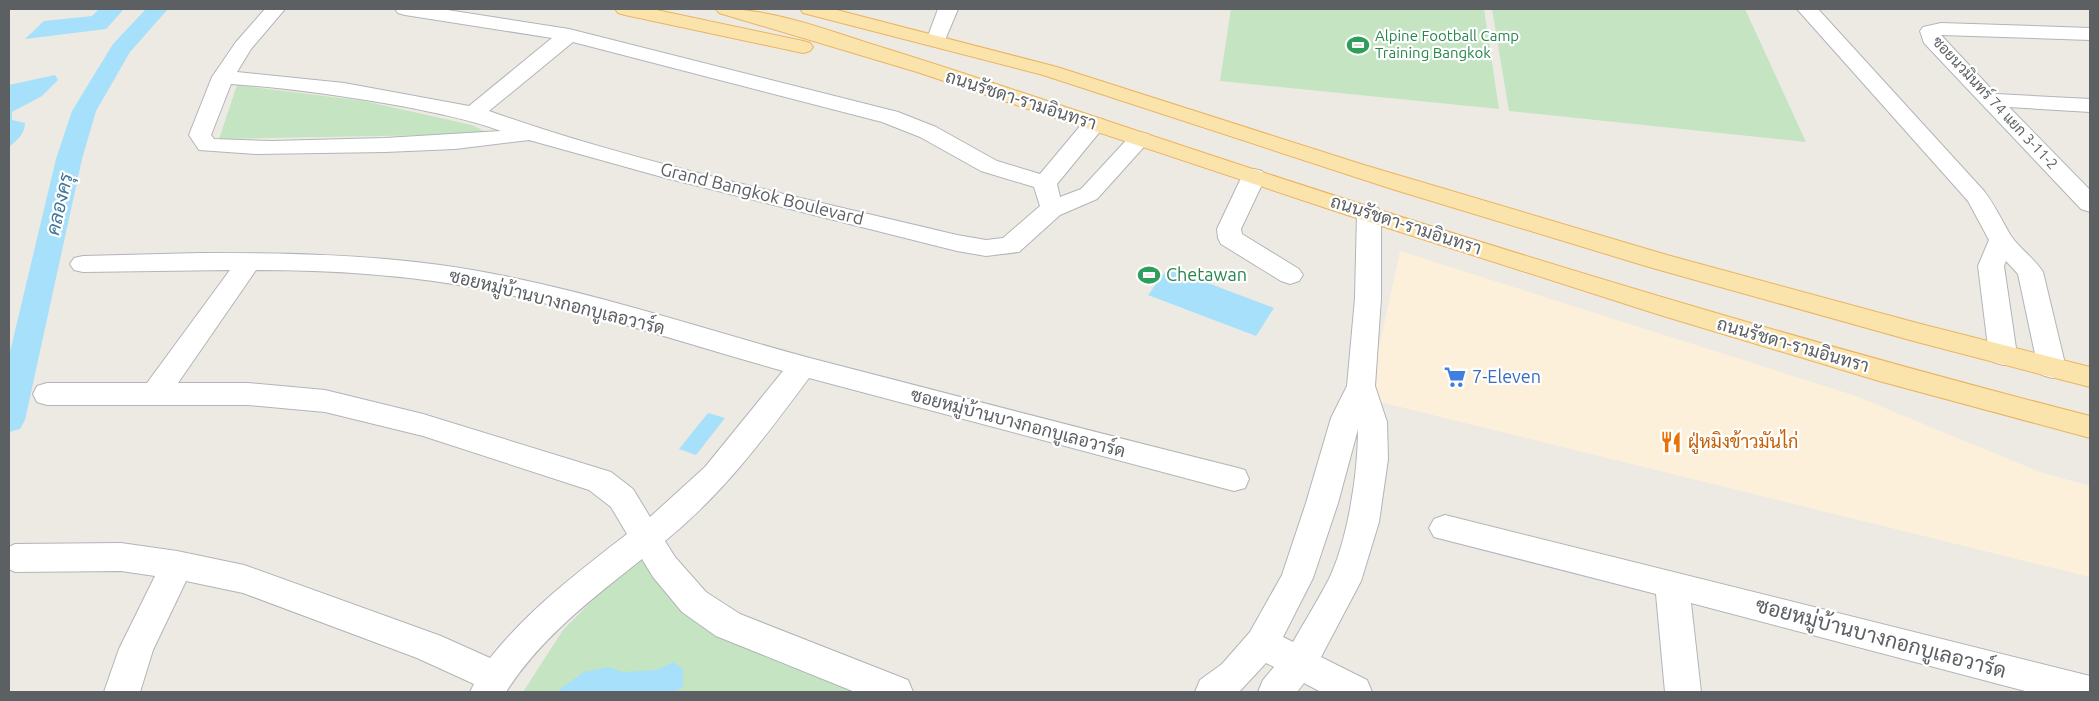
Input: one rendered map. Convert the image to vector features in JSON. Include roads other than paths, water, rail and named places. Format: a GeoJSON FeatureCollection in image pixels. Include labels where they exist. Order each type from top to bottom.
{"type":"FeatureCollection","features":[{"type":"Feature","properties":{"kind":"main road"},"geometry":{"type":"LineString","coordinates":[[625,9],[961,80]]}},
{"type":"Feature","properties":{"kind":"main road","name":"ถนนรัชดา-รามอินทรา"},"geometry":{"type":"LineString","coordinates":[[726,9],[850,44],[1254,176],[1687,314],[1858,364],[2090,428]]}},
{"type":"Feature","properties":{"kind":"main road","name":"ถนนรัชดา-รามอินทรา"},"geometry":{"type":"LineString","coordinates":[[810,9],[973,50],[1051,72],[1397,183],[1604,246],[1787,298],[2090,377]]}},
{"type":"Feature","properties":{"kind":"main road"},"geometry":{"type":"LineString","coordinates":[[855,9],[938,36],[973,50]]}},
{"type":"Feature","properties":{"kind":"street"},"geometry":{"type":"LineString","coordinates":[[275,9],[243,46],[224,77],[200,135],[208,145],[241,148],[437,144],[476,141],[529,133]]}},
{"type":"Feature","properties":{"kind":"street"},"geometry":{"type":"LineString","coordinates":[[406,9],[569,35],[890,117],[928,132],[959,152],[989,166],[1045,183]]}},
{"type":"Feature","properties":{"kind":"street"},"geometry":{"type":"LineString","coordinates":[[938,36],[948,9]]}},
{"type":"Feature","properties":{"kind":"street"},"geometry":{"type":"LineString","coordinates":[[1807,9],[1976,196],[2001,240],[2030,272],[2052,368]]}},
{"type":"Feature","properties":{"kind":"street","name":"ซอยนวมินทร์ 74 แยก 3-11-2"},"geometry":{"type":"LineString","coordinates":[[2090,34],[1941,29],[1930,31],[1931,39],[2081,186],[2090,204]]}},
{"type":"Feature","properties":{"kind":"street"},"geometry":{"type":"LineString","coordinates":[[473,114],[569,35]]}},
{"type":"Feature","properties":{"kind":"street","name":"Grand Bangkok Boulevard"},"geometry":{"type":"LineString","coordinates":[[224,77],[344,89],[473,114],[529,133],[729,187],[986,248],[1010,246],[1051,210],[1089,194],[1140,139]]}},
{"type":"Feature","properties":{"kind":"street"},"geometry":{"type":"LineString","coordinates":[[1992,100],[2090,105]]}},
{"type":"Feature","properties":{"kind":"street"},"geometry":{"type":"LineString","coordinates":[[1045,183],[1094,124]]}},
{"type":"Feature","properties":{"kind":"street"},"geometry":{"type":"LineString","coordinates":[[1254,176],[1229,229],[1230,238],[1290,275]]}},
{"type":"Feature","properties":{"kind":"street"},"geometry":{"type":"LineString","coordinates":[[1045,183],[1051,210]]}},
{"type":"Feature","properties":{"kind":"street"},"geometry":{"type":"LineString","coordinates":[[1213,692],[1234,675],[1262,643],[1297,578],[1322,503],[1346,418],[1361,386],[1368,298],[1369,213]]}},
{"type":"Feature","properties":{"kind":"street"},"geometry":{"type":"LineString","coordinates":[[2001,240],[1991,266],[2003,355]]}},
{"type":"Feature","properties":{"kind":"street"},"geometry":{"type":"LineString","coordinates":[[156,393],[248,263]]}},
{"type":"Feature","properties":{"kind":"street","name":"ซอยหมู่บ้านบางกอกบูเลอวาร์ด"},"geometry":{"type":"LineString","coordinates":[[83,264],[248,263],[355,265],[398,268],[507,286],[599,309],[802,366],[1234,479]]}},
{"type":"Feature","properties":{"kind":"street"},"geometry":{"type":"LineString","coordinates":[[15,558],[121,557],[177,565],[244,580],[428,647],[491,685],[536,630],[580,588],[683,508],[720,474],[802,366]]}},
{"type":"Feature","properties":{"kind":"street"},"geometry":{"type":"LineString","coordinates":[[1276,692],[1299,663],[1345,581],[1363,522],[1373,458],[1372,422],[1361,386]]}},
{"type":"Feature","properties":{"kind":"street"},"geometry":{"type":"LineString","coordinates":[[47,394],[248,394],[324,401],[423,425],[600,481],[622,498],[647,536],[664,567],[694,602],[728,625],[896,692]]}},
{"type":"Feature","properties":{"kind":"street","name":"ซอยหมู่บ้านบางกอกบูเลอวาร์ด"},"geometry":{"type":"LineString","coordinates":[[1445,528],[1672,584],[2090,692]]}},
{"type":"Feature","properties":{"kind":"street"},"geometry":{"type":"LineString","coordinates":[[122,692],[136,649],[177,565]]}},
{"type":"Feature","properties":{"kind":"street"},"geometry":{"type":"LineString","coordinates":[[1672,584],[1683,692]]}},
{"type":"Feature","properties":{"kind":"street"},"geometry":{"type":"LineString","coordinates":[[1262,643],[1354,692]]}},
{"type":"Feature","properties":{"kind":"water"},"geometry":{"type":"Polygon","coordinates":[[[99,9],[124,9],[106,29],[25,39],[44,21],[92,16],[99,9]]]}},
{"type":"Feature","properties":{"kind":"water"},"geometry":{"type":"Polygon","coordinates":[[[55,75],[58,80],[42,96],[12,112],[12,120],[25,123],[25,127],[18,139],[9,147],[9,85],[55,75]]]}},
{"type":"Feature","properties":{"kind":"water"},"geometry":{"type":"Polygon","coordinates":[[[1168,268],[1274,308],[1256,336],[1148,295],[1168,268]]]}},
{"type":"Feature","properties":{"kind":"water"},"geometry":{"type":"Polygon","coordinates":[[[708,413],[725,418],[696,455],[679,449],[708,413]]]}},
{"type":"Feature","properties":{"kind":"water"},"geometry":{"type":"Polygon","coordinates":[[[673,662],[683,669],[683,687],[674,692],[556,692],[584,672],[609,667],[623,672],[657,670],[673,662]]]}},
{"type":"Feature","properties":{"kind":"waterway","name":"คลองครุ"},"geometry":{"type":"LineString","coordinates":[[9,420],[69,159],[84,111],[121,49],[157,9]]}},
{"type":"Feature","properties":{"kind":"place","name":"Alpine Football Camp Training Bangkok"},"geometry":{"type":"Point","coordinates":[1358,45]}},
{"type":"Feature","properties":{"kind":"place","name":"Chetawan"},"geometry":{"type":"Point","coordinates":[1149,275]}},
{"type":"Feature","properties":{"kind":"place","name":"7-Eleven"},"geometry":{"type":"Point","coordinates":[1455,377]}},
{"type":"Feature","properties":{"kind":"place","name":"ฝู่หมิงข้าวมันไก่"},"geometry":{"type":"Point","coordinates":[1671,442]}}]}
